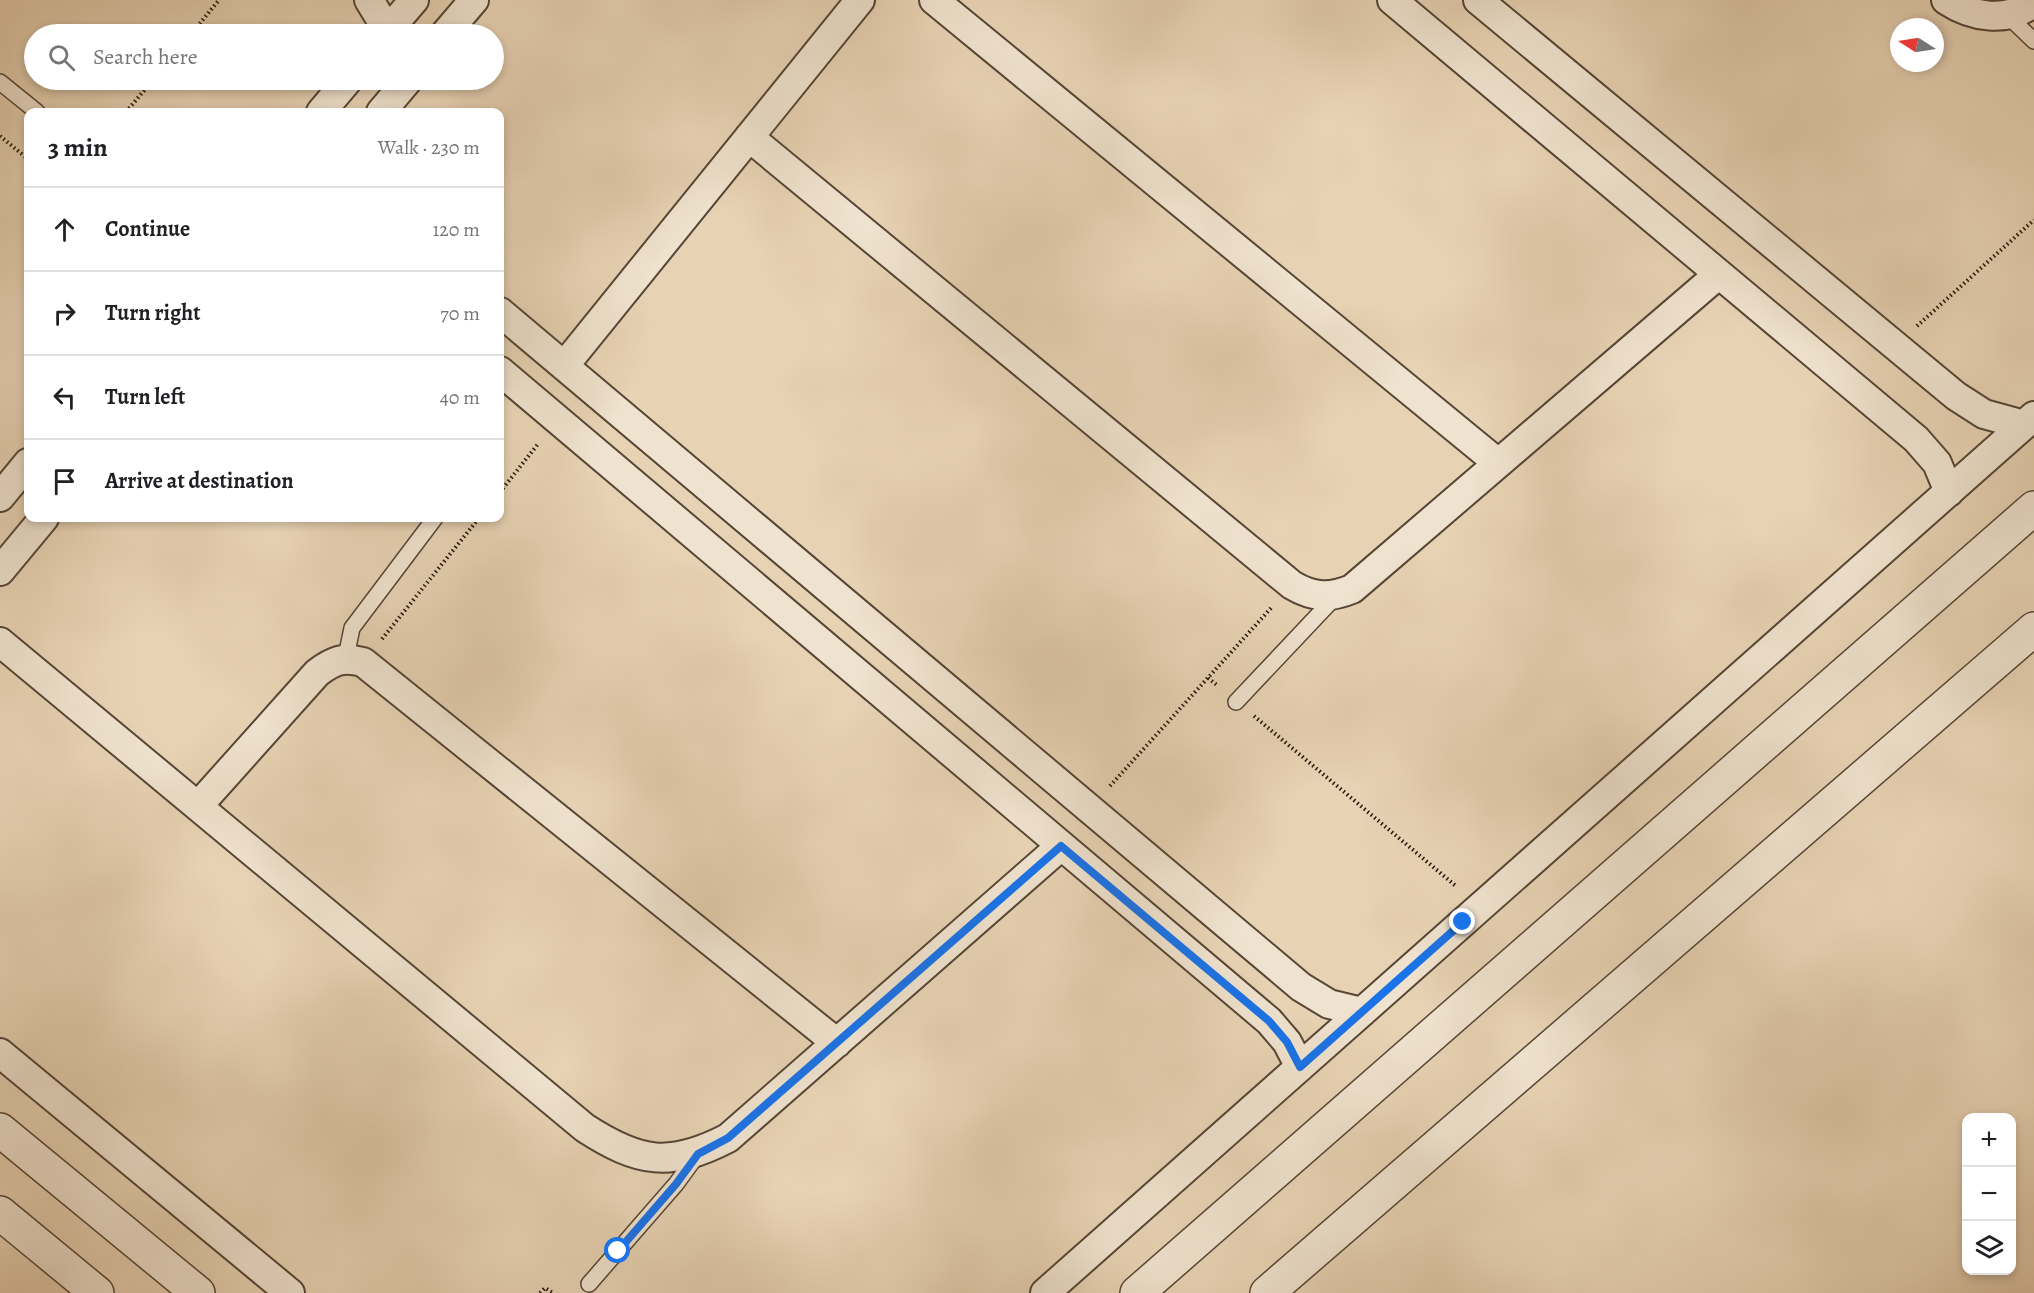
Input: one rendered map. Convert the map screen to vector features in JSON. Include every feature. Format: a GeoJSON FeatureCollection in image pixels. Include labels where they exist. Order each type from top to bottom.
{"type":"FeatureCollection","features":[{"type":"Feature","properties":{"kind":"street"},"geometry":{"type":"LineString","coordinates":[[369,0],[382,24]]}},
{"type":"Feature","properties":{"kind":"street"},"geometry":{"type":"LineString","coordinates":[[394,24],[414,0]]}},
{"type":"Feature","properties":{"kind":"street"},"geometry":{"type":"LineString","coordinates":[[454,24],[474,0]]}},
{"type":"Feature","properties":{"kind":"street"},"geometry":{"type":"LineString","coordinates":[[564,366],[860,0]]}},
{"type":"Feature","properties":{"kind":"street"},"geometry":{"type":"LineString","coordinates":[[934,0],[1498,463]]}},
{"type":"Feature","properties":{"kind":"street"},"geometry":{"type":"LineString","coordinates":[[1392,0],[1916,439],[1937,463],[1949,492]]}},
{"type":"Feature","properties":{"kind":"street"},"geometry":{"type":"LineString","coordinates":[[1478,0],[1969,406],[1999,420],[2029,421]]}},
{"type":"Feature","properties":{"kind":"street"},"geometry":{"type":"LineString","coordinates":[[1946,0],[1962,10],[1984,16],[2007,15],[2034,2]]}},
{"type":"Feature","properties":{"kind":"street"},"geometry":{"type":"LineString","coordinates":[[324,108],[340,90]]}},
{"type":"Feature","properties":{"kind":"street"},"geometry":{"type":"LineString","coordinates":[[384,108],[400,90]]}},
{"type":"Feature","properties":{"kind":"street"},"geometry":{"type":"LineString","coordinates":[[749,137],[1292,585],[1306,593],[1321,597],[1336,595],[1352,588],[1719,274]]}},
{"type":"Feature","properties":{"kind":"street"},"geometry":{"type":"LineString","coordinates":[[504,315],[1301,987],[1329,1004],[1362,1012]]}},
{"type":"Feature","properties":{"kind":"street"},"geometry":{"type":"LineString","coordinates":[[504,374],[1269,1021],[1287,1042],[1300,1067]]}},
{"type":"Feature","properties":{"kind":"street"},"geometry":{"type":"LineString","coordinates":[[1045,1293],[2029,421]]}},
{"type":"Feature","properties":{"kind":"street"},"geometry":{"type":"LineString","coordinates":[[0,497],[24,468]]}},
{"type":"Feature","properties":{"kind":"street"},"geometry":{"type":"LineString","coordinates":[[1137,1293],[2034,508]]}},
{"type":"Feature","properties":{"kind":"street"},"geometry":{"type":"LineString","coordinates":[[0,571],[41,522]]}},
{"type":"Feature","properties":{"kind":"street"},"geometry":{"type":"LineString","coordinates":[[1267,1293],[2034,629]]}},
{"type":"Feature","properties":{"kind":"street"},"geometry":{"type":"LineString","coordinates":[[0,642],[585,1128],[609,1144],[636,1154],[666,1158],[698,1154],[728,1138],[1061,846]]}},
{"type":"Feature","properties":{"kind":"street"},"geometry":{"type":"LineString","coordinates":[[198,806],[317,673],[332,661],[354,660],[837,1043]]}},
{"type":"Feature","properties":{"kind":"street"},"geometry":{"type":"LineString","coordinates":[[0,1053],[290,1293]]}},
{"type":"Feature","properties":{"kind":"street"},"geometry":{"type":"LineString","coordinates":[[0,1130],[198,1293]]}},
{"type":"Feature","properties":{"kind":"street"},"geometry":{"type":"LineString","coordinates":[[0,1213],[97,1293]]}},
{"type":"Feature","properties":{"kind":"lane"},"geometry":{"type":"LineString","coordinates":[[2007,15],[2034,41]]}},
{"type":"Feature","properties":{"kind":"lane"},"geometry":{"type":"LineString","coordinates":[[0,82],[32,108]]}},
{"type":"Feature","properties":{"kind":"lane"},"geometry":{"type":"LineString","coordinates":[[354,660],[352,628],[432,522]]}},
{"type":"Feature","properties":{"kind":"lane"},"geometry":{"type":"LineString","coordinates":[[1236,702],[1336,595]]}},
{"type":"Feature","properties":{"kind":"lane"},"geometry":{"type":"LineString","coordinates":[[589,1284],[676,1184],[698,1154]]}},
{"type":"Feature","properties":{"kind":"path"},"geometry":{"type":"LineString","coordinates":[[199,24],[219,0]]}},
{"type":"Feature","properties":{"kind":"path"},"geometry":{"type":"LineString","coordinates":[[129,108],[145,90]]}},
{"type":"Feature","properties":{"kind":"path"},"geometry":{"type":"LineString","coordinates":[[0,136],[24,156]]}},
{"type":"Feature","properties":{"kind":"path"},"geometry":{"type":"LineString","coordinates":[[1895,346],[2034,220]]}},
{"type":"Feature","properties":{"kind":"path"},"geometry":{"type":"LineString","coordinates":[[504,487],[557,420]]}},
{"type":"Feature","properties":{"kind":"path"},"geometry":{"type":"LineString","coordinates":[[354,660],[475,522]]}},
{"type":"Feature","properties":{"kind":"path"},"geometry":{"type":"LineString","coordinates":[[1089,809],[1292,585]]}},
{"type":"Feature","properties":{"kind":"path"},"geometry":{"type":"LineString","coordinates":[[1208,678],[1480,907]]}},
{"type":"Feature","properties":{"kind":"path"},"geometry":{"type":"LineString","coordinates":[[540,1293],[545,1288],[553,1293]]}},
{"type":"Feature","properties":{"kind":"route"},"geometry":{"type":"LineString","coordinates":[[618,1251],[676,1184],[698,1154],[728,1138],[1061,846],[1269,1021],[1287,1042],[1300,1067],[1463,922]]}}]}
